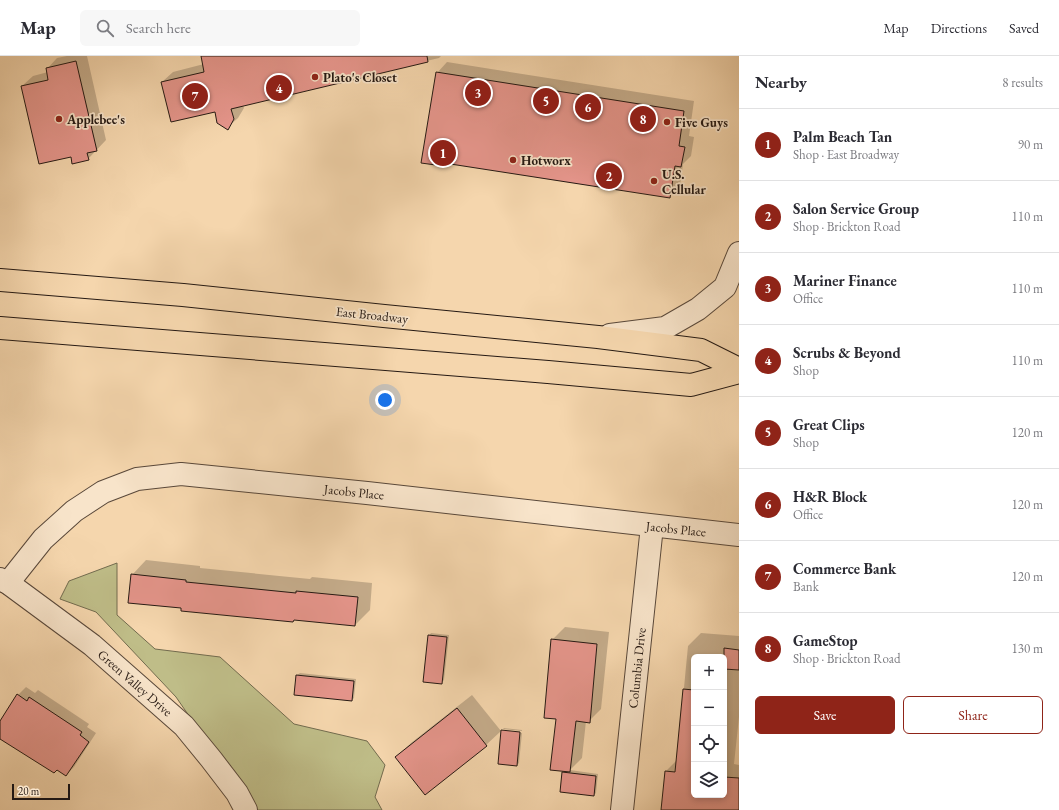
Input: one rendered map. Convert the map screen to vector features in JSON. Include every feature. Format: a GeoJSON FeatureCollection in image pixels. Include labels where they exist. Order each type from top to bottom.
{"type":"FeatureCollection","features":[{"type":"Feature","properties":{"kind":"main road","name":"East Broadway"},"geometry":{"type":"LineString","coordinates":[[0,280],[183,295],[598,337],[701,350],[739,370]]}},
{"type":"Feature","properties":{"kind":"main road","name":"East Broadway"},"geometry":{"type":"LineString","coordinates":[[0,328],[691,385],[739,370]]}},
{"type":"Feature","properties":{"kind":"street"},"geometry":{"type":"LineString","coordinates":[[598,337],[665,328],[698,309],[725,287],[739,253]]}},
{"type":"Feature","properties":{"kind":"street","name":"Jacobs Place"},"geometry":{"type":"LineString","coordinates":[[4,581],[43,539],[74,511],[103,492],[137,479],[181,474],[367,492],[739,535]]}},
{"type":"Feature","properties":{"kind":"street","name":"Columbia Drive"},"geometry":{"type":"LineString","coordinates":[[622,810],[652,526]]}},
{"type":"Feature","properties":{"kind":"street","name":"Green Valley Drive"},"geometry":{"type":"LineString","coordinates":[[4,581],[92,645],[184,726],[237,793],[246,810]]}},
{"type":"Feature","properties":{"kind":"shaded area"},"geometry":{"type":"Polygon","coordinates":[[[117,563],[117,615],[155,649],[220,657],[294,724],[367,741],[385,765],[375,797],[382,810],[254,810],[176,697],[96,612],[60,599],[69,581],[117,563]]]}},
{"type":"Feature","properties":{"kind":"building"},"geometry":{"type":"Polygon","coordinates":[[[201,56],[427,56],[428,62],[231,109],[234,119],[228,130],[217,123],[215,112],[171,122],[161,82],[204,72],[201,56]]]}},
{"type":"Feature","properties":{"kind":"building","name":"Applebee's"},"geometry":{"type":"Polygon","coordinates":[[[76,61],[97,151],[87,153],[89,160],[72,164],[71,157],[39,164],[21,86],[48,80],[46,68],[76,61]]]}},
{"type":"Feature","properties":{"kind":"building"},"geometry":{"type":"Polygon","coordinates":[[[436,72],[684,111],[679,146],[685,147],[681,167],[675,166],[670,198],[444,163],[443,166],[421,163],[436,72]]]}},
{"type":"Feature","properties":{"kind":"building"},"geometry":{"type":"Polygon","coordinates":[[[131,574],[186,580],[186,582],[296,593],[296,591],[358,597],[355,626],[294,620],[293,622],[181,611],[181,608],[128,603],[131,574]]]}},
{"type":"Feature","properties":{"kind":"building"},"geometry":{"type":"Polygon","coordinates":[[[428,635],[447,637],[442,684],[423,682],[428,635]]]}},
{"type":"Feature","properties":{"kind":"building"},"geometry":{"type":"Polygon","coordinates":[[[551,639],[597,644],[590,723],[576,721],[570,772],[550,770],[556,719],[544,718],[551,639]]]}},
{"type":"Feature","properties":{"kind":"building"},"geometry":{"type":"Polygon","coordinates":[[[724,648],[739,650],[739,670],[727,669],[727,654],[724,654],[724,648]]]}},
{"type":"Feature","properties":{"kind":"building"},"geometry":{"type":"Polygon","coordinates":[[[296,675],[354,681],[352,701],[294,695],[296,675]]]}},
{"type":"Feature","properties":{"kind":"building"},"geometry":{"type":"Polygon","coordinates":[[[683,689],[691,690],[691,798],[727,798],[727,777],[739,778],[739,810],[661,810],[665,771],[675,772],[683,689]]]}},
{"type":"Feature","properties":{"kind":"building"},"geometry":{"type":"Polygon","coordinates":[[[17,694],[27,701],[29,697],[82,732],[80,735],[89,742],[66,776],[57,770],[54,773],[0,739],[0,721],[17,694]]]}},
{"type":"Feature","properties":{"kind":"building"},"geometry":{"type":"Polygon","coordinates":[[[457,708],[487,746],[425,795],[395,757],[457,708]]]}},
{"type":"Feature","properties":{"kind":"building"},"geometry":{"type":"Polygon","coordinates":[[[501,730],[520,732],[517,766],[498,764],[501,730]]]}},
{"type":"Feature","properties":{"kind":"building"},"geometry":{"type":"Polygon","coordinates":[[[562,772],[596,776],[594,796],[560,792],[562,772]]]}},
{"type":"Feature","properties":{"kind":"place","name":"Plato's Closet"},"geometry":{"type":"Point","coordinates":[315,77]}},
{"type":"Feature","properties":{"kind":"place","name":"Scrubs & Beyond"},"geometry":{"type":"Point","coordinates":[279,88]}},
{"type":"Feature","properties":{"kind":"place","name":"Mariner Finance"},"geometry":{"type":"Point","coordinates":[478,93]}},
{"type":"Feature","properties":{"kind":"place","name":"Commerce Bank"},"geometry":{"type":"Point","coordinates":[195,96]}},
{"type":"Feature","properties":{"kind":"place","name":"Great Clips"},"geometry":{"type":"Point","coordinates":[546,101]}},
{"type":"Feature","properties":{"kind":"place","name":"H&R Block"},"geometry":{"type":"Point","coordinates":[588,107]}},
{"type":"Feature","properties":{"kind":"place","name":"Applebee's"},"geometry":{"type":"Point","coordinates":[59,119]}},
{"type":"Feature","properties":{"kind":"place","name":"GameStop"},"geometry":{"type":"Point","coordinates":[643,119]}},
{"type":"Feature","properties":{"kind":"place","name":"Five Guys"},"geometry":{"type":"Point","coordinates":[667,122]}},
{"type":"Feature","properties":{"kind":"place","name":"Palm Beach Tan"},"geometry":{"type":"Point","coordinates":[443,153]}},
{"type":"Feature","properties":{"kind":"place","name":"Hotworx"},"geometry":{"type":"Point","coordinates":[513,160]}},
{"type":"Feature","properties":{"kind":"place","name":"Salon Service Group"},"geometry":{"type":"Point","coordinates":[609,176]}},
{"type":"Feature","properties":{"kind":"place","name":"U.S. Cellular"},"geometry":{"type":"Point","coordinates":[654,181]}}]}
